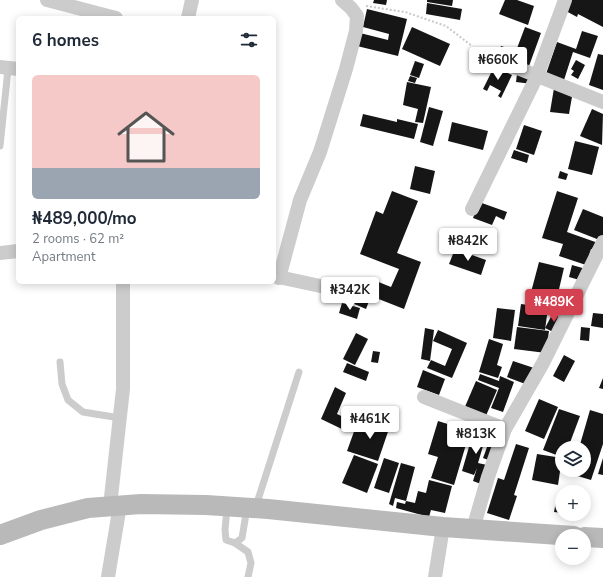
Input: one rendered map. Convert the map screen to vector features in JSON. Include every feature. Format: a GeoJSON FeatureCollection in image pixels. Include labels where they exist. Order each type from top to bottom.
{"type":"FeatureCollection","features":[{"type":"Feature","properties":{"kind":"main road"},"geometry":{"type":"LineString","coordinates":[[0,535],[41,520],[88,508],[148,504],[228,506],[443,527],[555,534]]}},
{"type":"Feature","properties":{"kind":"main road"},"geometry":{"type":"LineString","coordinates":[[591,537],[603,538]]}},
{"type":"Feature","properties":{"kind":"street"},"geometry":{"type":"LineString","coordinates":[[47,0],[108,16]]}},
{"type":"Feature","properties":{"kind":"street"},"geometry":{"type":"LineString","coordinates":[[188,16],[192,0]]}},
{"type":"Feature","properties":{"kind":"street"},"geometry":{"type":"LineString","coordinates":[[472,209],[537,76],[564,0]]}},
{"type":"Feature","properties":{"kind":"street"},"geometry":{"type":"LineString","coordinates":[[325,287],[277,277],[300,200],[320,152],[346,70],[356,31],[357,16],[347,4]]}},
{"type":"Feature","properties":{"kind":"street"},"geometry":{"type":"LineString","coordinates":[[482,54],[603,102]]}},
{"type":"Feature","properties":{"kind":"street"},"geometry":{"type":"LineString","coordinates":[[473,528],[488,476],[505,429],[543,363],[603,242]]}},
{"type":"Feature","properties":{"kind":"street"},"geometry":{"type":"LineString","coordinates":[[0,253],[16,251]]}},
{"type":"Feature","properties":{"kind":"street"},"geometry":{"type":"LineString","coordinates":[[108,577],[115,505],[123,389],[123,284]]}},
{"type":"Feature","properties":{"kind":"street"},"geometry":{"type":"LineString","coordinates":[[424,397],[505,429]]}},
{"type":"Feature","properties":{"kind":"street"},"geometry":{"type":"LineString","coordinates":[[435,577],[443,527]]}},
{"type":"Feature","properties":{"kind":"lane"},"geometry":{"type":"LineString","coordinates":[[0,146],[9,68]]}},
{"type":"Feature","properties":{"kind":"lane"},"geometry":{"type":"LineString","coordinates":[[60,362],[62,384],[68,400],[83,412],[120,418]]}},
{"type":"Feature","properties":{"kind":"lane"},"geometry":{"type":"LineString","coordinates":[[235,543],[242,538],[251,508],[299,372]]}},
{"type":"Feature","properties":{"kind":"lane"},"geometry":{"type":"LineString","coordinates":[[228,506],[225,530],[226,540],[235,543],[248,552],[250,563],[248,577]]}},
{"type":"Feature","properties":{"kind":"path"},"geometry":{"type":"LineString","coordinates":[[347,4],[405,12],[439,23],[458,34],[482,54]]}},
{"type":"Feature","properties":{"kind":"building"},"geometry":{"type":"Polygon","coordinates":[[[374,0],[387,0],[386,5],[373,3],[374,0]]]}},
{"type":"Feature","properties":{"kind":"building"},"geometry":{"type":"Polygon","coordinates":[[[427,0],[453,0],[452,6],[427,2],[427,0]]]}},
{"type":"Feature","properties":{"kind":"building"},"geometry":{"type":"Polygon","coordinates":[[[505,0],[517,0],[534,6],[528,25],[499,14],[505,0]]]}},
{"type":"Feature","properties":{"kind":"building"},"geometry":{"type":"Polygon","coordinates":[[[570,0],[603,0],[603,27],[578,14],[577,17],[564,10],[570,0]]]}},
{"type":"Feature","properties":{"kind":"building"},"geometry":{"type":"Polygon","coordinates":[[[427,3],[462,9],[460,20],[426,14],[427,3]]]}},
{"type":"Feature","properties":{"kind":"building"},"geometry":{"type":"Polygon","coordinates":[[[367,9],[407,19],[398,56],[357,46],[360,33],[388,40],[389,34],[363,27],[367,9]]]}},
{"type":"Feature","properties":{"kind":"building"},"geometry":{"type":"Polygon","coordinates":[[[412,27],[450,44],[440,66],[402,49],[412,27]]]}},
{"type":"Feature","properties":{"kind":"building"},"geometry":{"type":"Polygon","coordinates":[[[525,27],[541,33],[529,66],[498,55],[501,46],[516,51],[525,27]]]}},
{"type":"Feature","properties":{"kind":"building"},"geometry":{"type":"Polygon","coordinates":[[[582,31],[598,36],[590,58],[573,52],[564,80],[546,74],[557,42],[576,49],[582,31]]]}},
{"type":"Feature","properties":{"kind":"building"},"geometry":{"type":"Polygon","coordinates":[[[598,54],[603,55],[603,90],[589,85],[598,54]]]}},
{"type":"Feature","properties":{"kind":"building"},"geometry":{"type":"Polygon","coordinates":[[[576,60],[585,65],[578,79],[571,75],[574,71],[571,69],[576,60]]]}},
{"type":"Feature","properties":{"kind":"building"},"geometry":{"type":"Polygon","coordinates":[[[415,61],[424,64],[419,78],[410,75],[415,61]]]}},
{"type":"Feature","properties":{"kind":"building"},"geometry":{"type":"Polygon","coordinates":[[[494,67],[512,75],[501,98],[498,96],[501,91],[490,85],[487,91],[483,89],[494,67]]]}},
{"type":"Feature","properties":{"kind":"building"},"geometry":{"type":"Polygon","coordinates":[[[517,74],[533,75],[532,84],[516,82],[517,74]]]}},
{"type":"Feature","properties":{"kind":"building"},"geometry":{"type":"Polygon","coordinates":[[[410,76],[417,78],[415,83],[408,81],[410,76]]]}},
{"type":"Feature","properties":{"kind":"building"},"geometry":{"type":"Polygon","coordinates":[[[407,82],[431,87],[423,123],[415,122],[418,109],[403,105],[407,82]]]}},
{"type":"Feature","properties":{"kind":"building"},"geometry":{"type":"Polygon","coordinates":[[[554,88],[573,91],[569,114],[550,112],[554,88]]]}},
{"type":"Feature","properties":{"kind":"building"},"geometry":{"type":"Polygon","coordinates":[[[429,107],[443,111],[433,146],[420,142],[429,107]]]}},
{"type":"Feature","properties":{"kind":"building"},"geometry":{"type":"Polygon","coordinates":[[[592,109],[603,114],[602,145],[580,136],[592,109]]]}},
{"type":"Feature","properties":{"kind":"building"},"geometry":{"type":"Polygon","coordinates":[[[363,114],[397,122],[397,119],[418,124],[414,139],[360,126],[363,114]]]}},
{"type":"Feature","properties":{"kind":"building"},"geometry":{"type":"Polygon","coordinates":[[[452,122],[488,131],[483,150],[448,141],[452,122]]]}},
{"type":"Feature","properties":{"kind":"building"},"geometry":{"type":"Polygon","coordinates":[[[524,125],[542,131],[534,155],[516,149],[524,125]]]}},
{"type":"Feature","properties":{"kind":"building"},"geometry":{"type":"Polygon","coordinates":[[[575,141],[599,147],[592,175],[568,169],[575,141]]]}},
{"type":"Feature","properties":{"kind":"building"},"geometry":{"type":"Polygon","coordinates":[[[514,150],[529,155],[527,163],[511,158],[514,150]]]}},
{"type":"Feature","properties":{"kind":"building"},"geometry":{"type":"Polygon","coordinates":[[[415,166],[435,171],[430,194],[410,189],[415,166]]]}},
{"type":"Feature","properties":{"kind":"building"},"geometry":{"type":"Polygon","coordinates":[[[560,171],[568,174],[566,180],[558,178],[560,171]]]}},
{"type":"Feature","properties":{"kind":"building"},"geometry":{"type":"Polygon","coordinates":[[[392,191],[418,201],[397,253],[421,262],[404,309],[371,296],[366,309],[331,294],[336,282],[360,292],[366,277],[391,287],[399,269],[360,254],[376,211],[383,214],[392,191]]]}},
{"type":"Feature","properties":{"kind":"building"},"geometry":{"type":"Polygon","coordinates":[[[557,191],[578,198],[567,232],[601,244],[598,252],[591,249],[586,265],[559,256],[563,244],[542,238],[557,191]]]}},
{"type":"Feature","properties":{"kind":"building"},"geometry":{"type":"Polygon","coordinates":[[[479,202],[507,212],[504,220],[496,216],[492,225],[473,218],[479,202]]]}},
{"type":"Feature","properties":{"kind":"building"},"geometry":{"type":"Polygon","coordinates":[[[583,209],[603,217],[602,241],[574,230],[583,209]]]}},
{"type":"Feature","properties":{"kind":"building"},"geometry":{"type":"Polygon","coordinates":[[[455,249],[486,260],[481,275],[449,264],[455,249]]]}},
{"type":"Feature","properties":{"kind":"building"},"geometry":{"type":"Polygon","coordinates":[[[539,262],[564,268],[556,302],[530,296],[539,262]]]}},
{"type":"Feature","properties":{"kind":"building"},"geometry":{"type":"Polygon","coordinates":[[[572,265],[586,269],[583,281],[569,277],[572,265]]]}},
{"type":"Feature","properties":{"kind":"building"},"geometry":{"type":"Polygon","coordinates":[[[342,303],[360,308],[357,319],[339,313],[342,303]]]}},
{"type":"Feature","properties":{"kind":"building"},"geometry":{"type":"Polygon","coordinates":[[[521,304],[548,308],[545,330],[518,326],[521,304]]]}},
{"type":"Feature","properties":{"kind":"building"},"geometry":{"type":"Polygon","coordinates":[[[497,308],[515,310],[511,341],[493,338],[497,308]]]}},
{"type":"Feature","properties":{"kind":"building"},"geometry":{"type":"Polygon","coordinates":[[[553,313],[562,318],[555,333],[545,328],[553,313]]]}},
{"type":"Feature","properties":{"kind":"building"},"geometry":{"type":"Polygon","coordinates":[[[593,313],[603,314],[603,328],[591,326],[593,313]]]}},
{"type":"Feature","properties":{"kind":"building"},"geometry":{"type":"Polygon","coordinates":[[[517,327],[549,331],[546,353],[514,349],[517,327]]]}},
{"type":"Feature","properties":{"kind":"building"},"geometry":{"type":"Polygon","coordinates":[[[581,327],[590,328],[589,341],[580,340],[581,327]]]}},
{"type":"Feature","properties":{"kind":"building"},"geometry":{"type":"Polygon","coordinates":[[[425,328],[434,330],[430,361],[421,359],[425,328]]]}},
{"type":"Feature","properties":{"kind":"building"},"geometry":{"type":"Polygon","coordinates":[[[438,330],[467,343],[452,378],[427,368],[431,360],[445,366],[452,349],[433,341],[438,330]]]}},
{"type":"Feature","properties":{"kind":"building"},"geometry":{"type":"Polygon","coordinates":[[[356,333],[368,339],[355,365],[343,359],[356,333]]]}},
{"type":"Feature","properties":{"kind":"building"},"geometry":{"type":"Polygon","coordinates":[[[489,339],[503,344],[497,365],[502,367],[498,378],[479,372],[489,339]]]}},
{"type":"Feature","properties":{"kind":"building"},"geometry":{"type":"Polygon","coordinates":[[[373,351],[380,352],[378,363],[371,362],[373,351]]]}},
{"type":"Feature","properties":{"kind":"building"},"geometry":{"type":"Polygon","coordinates":[[[564,355],[575,361],[564,382],[553,376],[564,355]]]}},
{"type":"Feature","properties":{"kind":"building"},"geometry":{"type":"Polygon","coordinates":[[[513,361],[534,368],[528,385],[507,377],[513,361]]]}},
{"type":"Feature","properties":{"kind":"building"},"geometry":{"type":"Polygon","coordinates":[[[347,363],[369,372],[366,381],[343,372],[347,363]]]}},
{"type":"Feature","properties":{"kind":"building"},"geometry":{"type":"Polygon","coordinates":[[[423,370],[445,379],[439,395],[417,387],[423,370]]]}},
{"type":"Feature","properties":{"kind":"building"},"geometry":{"type":"Polygon","coordinates":[[[480,374],[499,381],[500,376],[514,382],[503,412],[491,408],[499,388],[478,380],[480,374]]]}},
{"type":"Feature","properties":{"kind":"building"},"geometry":{"type":"Polygon","coordinates":[[[603,378],[603,389],[599,388],[603,378]]]}},
{"type":"Feature","properties":{"kind":"building"},"geometry":{"type":"Polygon","coordinates":[[[476,381],[497,390],[485,418],[464,409],[476,381]]]}},
{"type":"Feature","properties":{"kind":"building"},"geometry":{"type":"Polygon","coordinates":[[[335,387],[346,393],[337,414],[350,420],[346,431],[321,419],[335,387]]]}},
{"type":"Feature","properties":{"kind":"building"},"geometry":{"type":"Polygon","coordinates":[[[539,399],[558,407],[544,439],[525,431],[539,399]]]}},
{"type":"Feature","properties":{"kind":"building"},"geometry":{"type":"Polygon","coordinates":[[[559,409],[580,416],[571,441],[555,441],[555,454],[543,450],[559,409]]]}},
{"type":"Feature","properties":{"kind":"building"},"geometry":{"type":"Polygon","coordinates":[[[590,410],[603,414],[603,444],[591,480],[581,477],[591,477],[591,441],[581,441],[590,410]]]}},
{"type":"Feature","properties":{"kind":"building"},"geometry":{"type":"Polygon","coordinates":[[[379,416],[392,420],[378,461],[347,451],[356,426],[374,432],[379,416]]]}},
{"type":"Feature","properties":{"kind":"building"},"geometry":{"type":"Polygon","coordinates":[[[438,421],[470,431],[454,485],[431,478],[438,457],[428,454],[438,421]]]}},
{"type":"Feature","properties":{"kind":"building"},"geometry":{"type":"Polygon","coordinates":[[[475,426],[488,429],[478,463],[487,465],[481,484],[473,481],[477,468],[474,475],[462,471],[475,426]]]}},
{"type":"Feature","properties":{"kind":"building"},"geometry":{"type":"Polygon","coordinates":[[[493,431],[501,433],[491,461],[483,458],[493,431]]]}},
{"type":"Feature","properties":{"kind":"building"},"geometry":{"type":"Polygon","coordinates":[[[516,444],[529,448],[514,495],[517,496],[509,520],[487,513],[498,478],[504,480],[516,444]]]}},
{"type":"Feature","properties":{"kind":"building"},"geometry":{"type":"Polygon","coordinates":[[[537,454],[555,457],[555,477],[559,477],[558,485],[532,480],[537,454]]]}},
{"type":"Feature","properties":{"kind":"building"},"geometry":{"type":"Polygon","coordinates":[[[354,455],[378,464],[367,493],[342,483],[354,455]]]}},
{"type":"Feature","properties":{"kind":"building"},"geometry":{"type":"Polygon","coordinates":[[[384,458],[399,463],[389,493],[374,488],[384,458]]]}},
{"type":"Feature","properties":{"kind":"building"},"geometry":{"type":"Polygon","coordinates":[[[603,458],[603,475],[598,474],[603,458]]]}},
{"type":"Feature","properties":{"kind":"building"},"geometry":{"type":"Polygon","coordinates":[[[401,463],[415,467],[406,501],[395,498],[393,506],[389,504],[401,463]]]}},
{"type":"Feature","properties":{"kind":"building"},"geometry":{"type":"Polygon","coordinates":[[[429,480],[452,486],[445,513],[431,510],[429,517],[396,508],[397,502],[405,504],[406,501],[415,503],[418,491],[426,493],[429,480]]]}}]}
